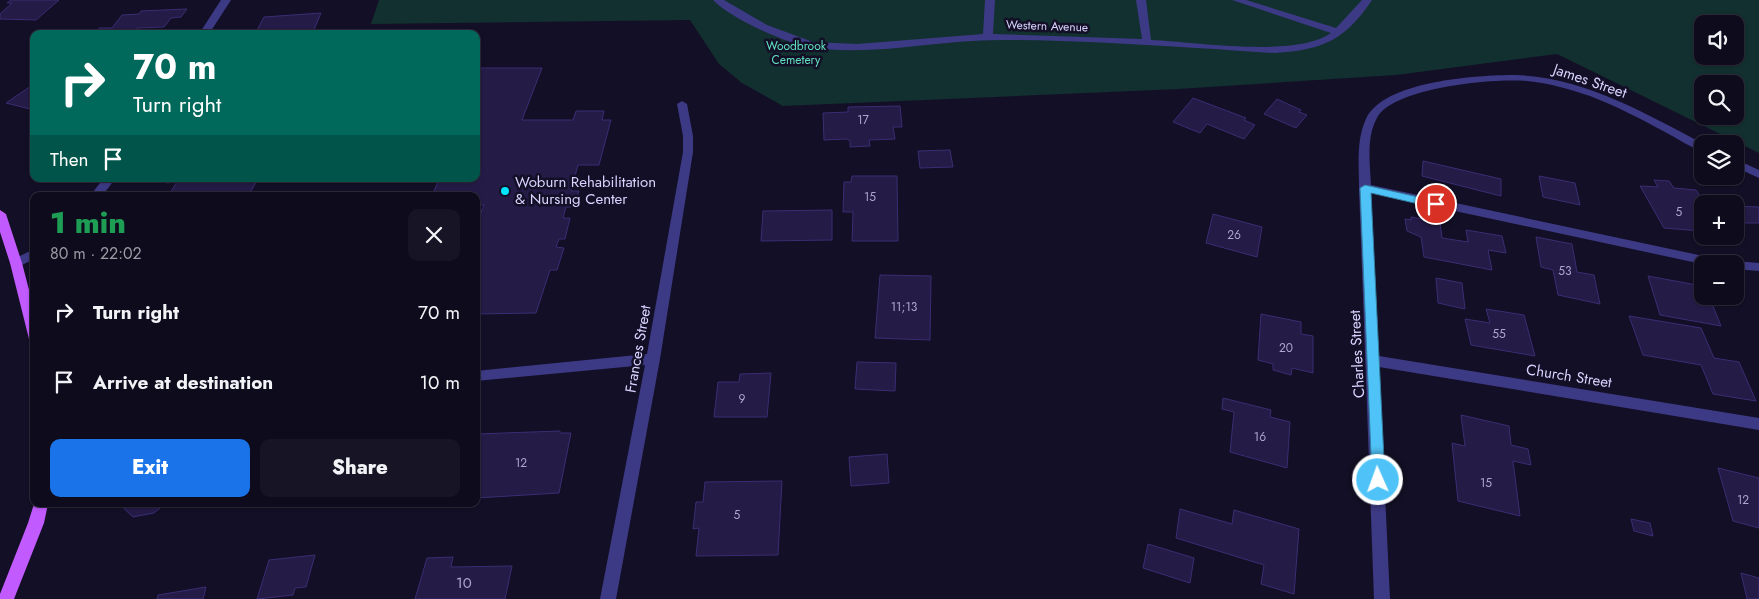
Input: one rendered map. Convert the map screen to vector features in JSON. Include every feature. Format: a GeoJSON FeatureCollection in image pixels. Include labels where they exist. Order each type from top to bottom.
{"type":"FeatureCollection","features":[{"type":"Feature","properties":{"kind":"main road"},"geometry":{"type":"LineString","coordinates":[[0,214],[16,264],[30,319]]}},
{"type":"Feature","properties":{"kind":"main road"},"geometry":{"type":"LineString","coordinates":[[6,599],[36,523],[40,507]]}},
{"type":"Feature","properties":{"kind":"street"},"geometry":{"type":"LineString","coordinates":[[207,30],[226,0]]}},
{"type":"Feature","properties":{"kind":"street","name":"Western Avenue"},"geometry":{"type":"LineString","coordinates":[[718,0],[765,27],[811,44],[866,46],[988,37],[1264,49],[1322,43],[1338,32],[1367,0]]}},
{"type":"Feature","properties":{"kind":"street"},"geometry":{"type":"LineString","coordinates":[[988,37],[990,0]]}},
{"type":"Feature","properties":{"kind":"street"},"geometry":{"type":"LineString","coordinates":[[1141,0],[1147,43]]}},
{"type":"Feature","properties":{"kind":"street"},"geometry":{"type":"LineString","coordinates":[[1237,0],[1338,32]]}},
{"type":"Feature","properties":{"kind":"street","name":"James Street"},"geometry":{"type":"LineString","coordinates":[[1377,110],[1389,100],[1409,92],[1430,87],[1486,80],[1528,78],[1560,84],[1600,98],[1694,143]]}},
{"type":"Feature","properties":{"kind":"street","name":"Frances Street"},"geometry":{"type":"LineString","coordinates":[[608,599],[653,359],[688,152],[688,136],[682,104]]}},
{"type":"Feature","properties":{"kind":"street","name":"Charles Street"},"geometry":{"type":"LineString","coordinates":[[1377,110],[1369,125],[1365,188],[1374,362],[1382,599]]}},
{"type":"Feature","properties":{"kind":"street"},"geometry":{"type":"LineString","coordinates":[[1744,166],[1759,174]]}},
{"type":"Feature","properties":{"kind":"street"},"geometry":{"type":"LineString","coordinates":[[99,192],[107,182]]}},
{"type":"Feature","properties":{"kind":"street"},"geometry":{"type":"LineString","coordinates":[[1365,188],[1694,258]]}},
{"type":"Feature","properties":{"kind":"street"},"geometry":{"type":"LineString","coordinates":[[16,264],[30,255]]}},
{"type":"Feature","properties":{"kind":"street"},"geometry":{"type":"LineString","coordinates":[[1744,266],[1759,268]]}},
{"type":"Feature","properties":{"kind":"street"},"geometry":{"type":"LineString","coordinates":[[480,376],[653,359]]}},
{"type":"Feature","properties":{"kind":"street","name":"Church Street"},"geometry":{"type":"LineString","coordinates":[[1374,362],[1759,424]]}},
{"type":"Feature","properties":{"kind":"green space","name":"Woodbrook Cemetery"},"geometry":{"type":"Polygon","coordinates":[[[379,0],[1759,0],[1759,153],[1744,146],[1744,135],[1722,135],[1702,125],[1744,125],[1744,75],[1694,75],[1694,121],[1557,54],[1396,75],[1178,89],[783,106],[742,83],[719,64],[690,20],[371,24],[379,0]]]}},
{"type":"Feature","properties":{"kind":"building"},"geometry":{"type":"Polygon","coordinates":[[[11,0],[59,0],[36,20],[0,19],[0,14],[12,3],[7,3],[11,0]]]}},
{"type":"Feature","properties":{"kind":"building"},"geometry":{"type":"Polygon","coordinates":[[[187,9],[181,17],[171,18],[164,27],[137,28],[136,30],[98,30],[99,28],[112,28],[122,15],[139,14],[141,11],[187,9]]]}},
{"type":"Feature","properties":{"kind":"building"},"geometry":{"type":"Polygon","coordinates":[[[321,13],[314,30],[257,30],[264,17],[321,13]]]}},
{"type":"Feature","properties":{"kind":"building","name":"Woburn Rehabilitation & Nursing Center"},"geometry":{"type":"Polygon","coordinates":[[[480,68],[542,68],[522,120],[573,120],[576,111],[604,111],[602,120],[611,120],[599,165],[578,165],[571,191],[579,191],[574,207],[566,207],[563,218],[570,218],[565,239],[559,239],[556,247],[564,248],[557,270],[550,270],[536,313],[480,314],[480,215],[484,205],[480,205],[480,192],[433,192],[438,182],[480,182],[480,68]]]}},
{"type":"Feature","properties":{"kind":"building"},"geometry":{"type":"Polygon","coordinates":[[[30,87],[30,109],[6,103],[30,87]]]}},
{"type":"Feature","properties":{"kind":"building"},"geometry":{"type":"Polygon","coordinates":[[[1193,98],[1246,118],[1244,120],[1255,125],[1244,139],[1207,124],[1200,133],[1173,122],[1193,98]]]}},
{"type":"Feature","properties":{"kind":"building"},"geometry":{"type":"Polygon","coordinates":[[[1277,99],[1301,110],[1299,112],[1307,115],[1296,128],[1264,114],[1277,99]]]}},
{"type":"Feature","properties":{"kind":"building"},"geometry":{"type":"Polygon","coordinates":[[[900,106],[902,127],[893,127],[895,139],[869,140],[870,146],[850,147],[850,141],[847,139],[824,140],[823,113],[848,112],[848,107],[900,106]]]}},
{"type":"Feature","properties":{"kind":"building"},"geometry":{"type":"Polygon","coordinates":[[[950,150],[953,167],[920,168],[918,151],[950,150]]]}},
{"type":"Feature","properties":{"kind":"building"},"geometry":{"type":"Polygon","coordinates":[[[1423,161],[1501,179],[1501,196],[1422,176],[1423,161]]]}},
{"type":"Feature","properties":{"kind":"building"},"geometry":{"type":"Polygon","coordinates":[[[852,176],[897,176],[898,241],[852,241],[853,212],[843,212],[844,182],[851,182],[852,176]]]}},
{"type":"Feature","properties":{"kind":"building"},"geometry":{"type":"Polygon","coordinates":[[[1539,176],[1575,183],[1580,205],[1543,197],[1539,176]]]}},
{"type":"Feature","properties":{"kind":"building"},"geometry":{"type":"Polygon","coordinates":[[[1654,180],[1669,181],[1674,188],[1696,190],[1699,195],[1694,195],[1694,230],[1664,228],[1640,186],[1658,187],[1654,180]]]}},
{"type":"Feature","properties":{"kind":"building"},"geometry":{"type":"Polygon","coordinates":[[[177,182],[256,182],[250,192],[171,192],[177,182]]]}},
{"type":"Feature","properties":{"kind":"building"},"geometry":{"type":"Polygon","coordinates":[[[1744,206],[1759,207],[1759,223],[1744,223],[1744,206]]]}},
{"type":"Feature","properties":{"kind":"building"},"geometry":{"type":"Polygon","coordinates":[[[832,210],[832,240],[761,241],[763,211],[832,210]]]}},
{"type":"Feature","properties":{"kind":"building"},"geometry":{"type":"Polygon","coordinates":[[[1213,214],[1262,227],[1257,257],[1206,243],[1213,214]]]}},
{"type":"Feature","properties":{"kind":"building"},"geometry":{"type":"Polygon","coordinates":[[[1411,217],[1440,222],[1442,238],[1468,242],[1466,230],[1502,236],[1506,253],[1488,250],[1492,270],[1424,257],[1421,237],[1407,231],[1405,219],[1411,220],[1411,217]]]}},
{"type":"Feature","properties":{"kind":"building"},"geometry":{"type":"Polygon","coordinates":[[[1536,237],[1572,244],[1577,272],[1594,275],[1600,304],[1558,295],[1553,270],[1541,267],[1536,237]]]}},
{"type":"Feature","properties":{"kind":"building"},"geometry":{"type":"Polygon","coordinates":[[[880,275],[931,276],[930,340],[875,338],[880,275]]]}},
{"type":"Feature","properties":{"kind":"building"},"geometry":{"type":"Polygon","coordinates":[[[1648,276],[1694,285],[1694,305],[1713,305],[1721,326],[1660,315],[1648,276]]]}},
{"type":"Feature","properties":{"kind":"building"},"geometry":{"type":"Polygon","coordinates":[[[1436,278],[1462,283],[1465,309],[1438,303],[1436,278]]]}},
{"type":"Feature","properties":{"kind":"building"},"geometry":{"type":"Polygon","coordinates":[[[1486,309],[1524,315],[1535,356],[1471,345],[1465,319],[1490,323],[1486,309]]]}},
{"type":"Feature","properties":{"kind":"building"},"geometry":{"type":"Polygon","coordinates":[[[1261,314],[1301,322],[1301,334],[1313,336],[1313,373],[1292,368],[1291,375],[1273,370],[1273,364],[1258,360],[1261,314]]]}},
{"type":"Feature","properties":{"kind":"building"},"geometry":{"type":"Polygon","coordinates":[[[1629,316],[1701,328],[1714,358],[1739,362],[1756,401],[1713,394],[1701,365],[1643,355],[1629,316]]]}},
{"type":"Feature","properties":{"kind":"building"},"geometry":{"type":"Polygon","coordinates":[[[857,362],[896,363],[895,391],[855,389],[857,362]]]}},
{"type":"Feature","properties":{"kind":"building"},"geometry":{"type":"Polygon","coordinates":[[[771,373],[767,417],[714,417],[718,382],[739,382],[740,374],[771,373]]]}},
{"type":"Feature","properties":{"kind":"building"},"geometry":{"type":"Polygon","coordinates":[[[1223,398],[1271,410],[1270,417],[1290,422],[1287,468],[1230,452],[1234,412],[1222,409],[1223,398]]]}},
{"type":"Feature","properties":{"kind":"building"},"geometry":{"type":"Polygon","coordinates":[[[1461,415],[1509,426],[1511,445],[1528,449],[1531,465],[1513,461],[1520,516],[1458,501],[1452,443],[1465,446],[1461,415]]]}},
{"type":"Feature","properties":{"kind":"building"},"geometry":{"type":"Polygon","coordinates":[[[560,431],[560,433],[571,433],[559,493],[480,498],[480,434],[560,431]]]}},
{"type":"Feature","properties":{"kind":"building"},"geometry":{"type":"Polygon","coordinates":[[[887,454],[889,483],[851,486],[849,457],[887,454]]]}},
{"type":"Feature","properties":{"kind":"building"},"geometry":{"type":"Polygon","coordinates":[[[1718,468],[1759,478],[1759,528],[1733,521],[1718,468]]]}},
{"type":"Feature","properties":{"kind":"building"},"geometry":{"type":"Polygon","coordinates":[[[782,481],[778,555],[696,556],[699,528],[693,529],[696,502],[703,502],[705,482],[782,481]]]}},
{"type":"Feature","properties":{"kind":"building"},"geometry":{"type":"Polygon","coordinates":[[[122,507],[161,507],[154,513],[133,517],[122,507]]]}},
{"type":"Feature","properties":{"kind":"building"},"geometry":{"type":"Polygon","coordinates":[[[1180,509],[1232,524],[1234,510],[1299,529],[1294,594],[1261,584],[1264,565],[1176,538],[1180,509]]]}},
{"type":"Feature","properties":{"kind":"building"},"geometry":{"type":"Polygon","coordinates":[[[1631,519],[1650,523],[1653,536],[1634,531],[1631,519]]]}},
{"type":"Feature","properties":{"kind":"building"},"geometry":{"type":"Polygon","coordinates":[[[1148,544],[1194,558],[1190,583],[1143,568],[1148,544]]]}},
{"type":"Feature","properties":{"kind":"building"},"geometry":{"type":"Polygon","coordinates":[[[315,555],[306,587],[295,588],[293,595],[257,599],[269,560],[315,555]]]}},
{"type":"Feature","properties":{"kind":"building"},"geometry":{"type":"Polygon","coordinates":[[[453,557],[451,567],[512,566],[505,599],[415,599],[427,558],[453,557]]]}},
{"type":"Feature","properties":{"kind":"building"},"geometry":{"type":"Polygon","coordinates":[[[1741,573],[1759,578],[1759,599],[1747,599],[1741,573]]]}},
{"type":"Feature","properties":{"kind":"building"},"geometry":{"type":"Polygon","coordinates":[[[206,587],[203,599],[157,599],[158,595],[206,587]]]}},
{"type":"Feature","properties":{"kind":"place","name":"Woburn Rehabilitation & Nursing Center"},"geometry":{"type":"Point","coordinates":[505,191]}},
{"type":"Feature","properties":{"kind":"route"},"geometry":{"type":"LineString","coordinates":[[1378,480],[1365,188],[1436,204]]}}]}
